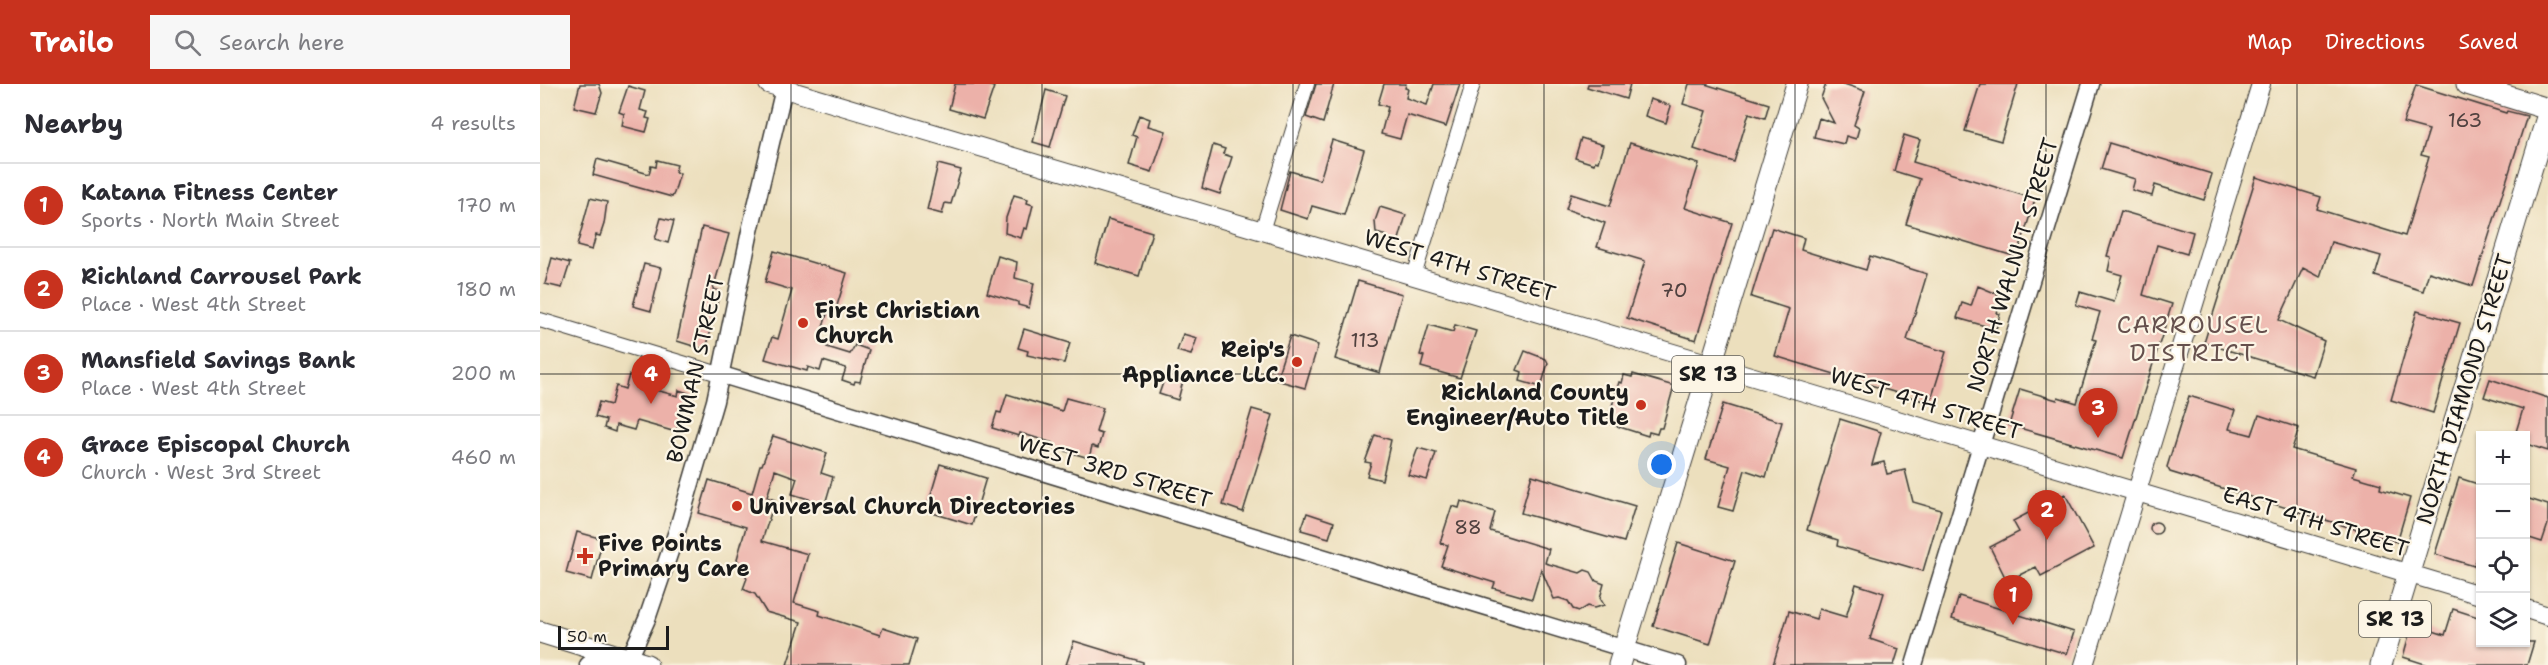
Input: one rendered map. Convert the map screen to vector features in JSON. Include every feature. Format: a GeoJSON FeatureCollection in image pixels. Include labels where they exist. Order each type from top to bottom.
{"type":"FeatureCollection","features":[{"type":"Feature","properties":{"kind":"main road","name":"SR 13"},"geometry":{"type":"LineString","coordinates":[[1621,657],[1797,84]]}},
{"type":"Feature","properties":{"kind":"main road"},"geometry":{"type":"LineString","coordinates":[[2084,665],[2261,84]]}},
{"type":"Feature","properties":{"kind":"main road"},"geometry":{"type":"LineString","coordinates":[[2467,84],[2548,109]]}},
{"type":"Feature","properties":{"kind":"main road","name":"WEST 4TH STREET"},"geometry":{"type":"LineString","coordinates":[[779,86],[2137,492]]}},
{"type":"Feature","properties":{"kind":"main road","name":"NORTH DIAMOND STREET"},"geometry":{"type":"LineString","coordinates":[[2381,665],[2548,114]]}},
{"type":"Feature","properties":{"kind":"main road","name":"EAST 4TH STREET"},"geometry":{"type":"LineString","coordinates":[[2137,492],[2476,594]]}},
{"type":"Feature","properties":{"kind":"main road"},"geometry":{"type":"LineString","coordinates":[[2530,610],[2548,616]]}},
{"type":"Feature","properties":{"kind":"main road"},"geometry":{"type":"LineString","coordinates":[[540,632],[633,663]]}},
{"type":"Feature","properties":{"kind":"street"},"geometry":{"type":"LineString","coordinates":[[1262,231],[1307,84]]}},
{"type":"Feature","properties":{"kind":"street"},"geometry":{"type":"LineString","coordinates":[[1414,276],[1473,84]]}},
{"type":"Feature","properties":{"kind":"street","name":"NORTH WALNUT STREET"},"geometry":{"type":"LineString","coordinates":[[1914,665],[2091,84]]}},
{"type":"Feature","properties":{"kind":"street","name":"BOWMAN STREET"},"geometry":{"type":"LineString","coordinates":[[633,663],[677,531],[715,401],[779,86]]}},
{"type":"Feature","properties":{"kind":"street","name":"WEST 3RD STREET"},"geometry":{"type":"LineString","coordinates":[[540,320],[1621,657],[1678,665]]}},
{"type":"Feature","properties":{"kind":"street"},"geometry":{"type":"LineString","coordinates":[[588,665],[633,663]]}},
{"type":"Feature","properties":{"kind":"building"},"geometry":{"type":"Polygon","coordinates":[[[580,84],[599,84],[602,93],[596,112],[574,107],[580,84]]]}},
{"type":"Feature","properties":{"kind":"building"},"geometry":{"type":"Polygon","coordinates":[[[955,84],[983,84],[994,87],[983,119],[949,109],[955,84]]]}},
{"type":"Feature","properties":{"kind":"building"},"geometry":{"type":"Polygon","coordinates":[[[1316,84],[1334,84],[1323,123],[1306,117],[1316,84]]]}},
{"type":"Feature","properties":{"kind":"building"},"geometry":{"type":"Polygon","coordinates":[[[1384,84],[1406,84],[1405,88],[1408,89],[1406,98],[1427,105],[1434,84],[1460,84],[1446,127],[1407,115],[1400,139],[1381,134],[1388,107],[1378,104],[1384,84]]]}},
{"type":"Feature","properties":{"kind":"building"},"geometry":{"type":"Polygon","coordinates":[[[1588,84],[1630,84],[1626,99],[1587,87],[1588,84]]]}},
{"type":"Feature","properties":{"kind":"building"},"geometry":{"type":"Polygon","coordinates":[[[1689,84],[1705,84],[1769,104],[1765,118],[1749,113],[1734,162],[1694,149],[1706,111],[1683,104],[1689,84]]]}},
{"type":"Feature","properties":{"kind":"building"},"geometry":{"type":"Polygon","coordinates":[[[1826,84],[1844,84],[1865,91],[1854,125],[1859,128],[1856,139],[1846,136],[1844,144],[1814,137],[1819,118],[1834,123],[1821,98],[1826,84]]]}},
{"type":"Feature","properties":{"kind":"building"},"geometry":{"type":"Polygon","coordinates":[[[1980,84],[2018,84],[2001,141],[1965,131],[1980,84]]]}},
{"type":"Feature","properties":{"kind":"building"},"geometry":{"type":"Polygon","coordinates":[[[2416,85],[2506,113],[2507,111],[2527,116],[2473,286],[2429,272],[2423,291],[2375,276],[2381,256],[2331,242],[2320,277],[2303,268],[2279,320],[2324,341],[2313,376],[2204,343],[2256,177],[2321,197],[2317,209],[2405,236],[2429,157],[2421,155],[2429,130],[2403,123],[2416,85]]]}},
{"type":"Feature","properties":{"kind":"building"},"geometry":{"type":"Polygon","coordinates":[[[628,86],[645,91],[640,110],[648,112],[646,118],[650,119],[646,132],[622,126],[624,114],[619,112],[628,86]]]}},
{"type":"Feature","properties":{"kind":"building"},"geometry":{"type":"Polygon","coordinates":[[[1046,90],[1065,96],[1050,147],[1033,142],[1046,90]]]}},
{"type":"Feature","properties":{"kind":"building"},"geometry":{"type":"Polygon","coordinates":[[[1650,99],[1671,106],[1666,123],[1645,116],[1650,99]]]}},
{"type":"Feature","properties":{"kind":"building"},"geometry":{"type":"Polygon","coordinates":[[[1139,115],[1150,119],[1148,126],[1166,131],[1152,172],[1129,165],[1137,137],[1132,135],[1139,115]]]}},
{"type":"Feature","properties":{"kind":"building"},"geometry":{"type":"Polygon","coordinates":[[[1904,135],[1920,140],[1913,162],[2035,199],[2017,257],[1906,224],[1920,179],[1894,171],[1904,135]]]}},
{"type":"Feature","properties":{"kind":"building"},"geometry":{"type":"Polygon","coordinates":[[[1581,138],[1603,145],[1598,162],[1595,161],[1594,164],[1575,158],[1581,138]]]}},
{"type":"Feature","properties":{"kind":"building"},"geometry":{"type":"Polygon","coordinates":[[[1332,140],[1364,150],[1344,215],[1312,206],[1308,219],[1280,210],[1290,171],[1320,180],[1332,140]]]}},
{"type":"Feature","properties":{"kind":"building"},"geometry":{"type":"Polygon","coordinates":[[[1630,143],[1699,164],[1685,208],[1732,223],[1696,340],[1627,318],[1645,261],[1597,247],[1605,223],[1566,209],[1571,194],[1610,206],[1630,143]]]}},
{"type":"Feature","properties":{"kind":"building"},"geometry":{"type":"Polygon","coordinates":[[[2109,143],[2212,174],[2204,200],[2155,185],[2152,196],[2132,190],[2135,179],[2101,169],[2109,143]]]}},
{"type":"Feature","properties":{"kind":"building"},"geometry":{"type":"Polygon","coordinates":[[[1213,145],[1225,149],[1223,154],[1232,157],[1220,194],[1202,188],[1213,145]]]}},
{"type":"Feature","properties":{"kind":"building"},"geometry":{"type":"Polygon","coordinates":[[[597,159],[649,174],[651,166],[656,167],[657,160],[677,165],[675,172],[680,173],[674,193],[672,197],[593,175],[597,159]]]}},
{"type":"Feature","properties":{"kind":"building"},"geometry":{"type":"Polygon","coordinates":[[[938,164],[961,170],[951,204],[945,203],[942,214],[927,210],[938,164]]]}},
{"type":"Feature","properties":{"kind":"building"},"geometry":{"type":"Polygon","coordinates":[[[1014,195],[1028,199],[1027,203],[1033,205],[1027,229],[1024,228],[1021,238],[1005,233],[1006,218],[1014,195]]]}},
{"type":"Feature","properties":{"kind":"building"},"geometry":{"type":"Polygon","coordinates":[[[590,198],[607,202],[604,224],[600,236],[596,235],[592,250],[577,246],[590,198]]]}},
{"type":"Feature","properties":{"kind":"building"},"geometry":{"type":"Polygon","coordinates":[[[1380,207],[1406,215],[1398,243],[1386,240],[1387,236],[1376,233],[1375,221],[1380,207]]]}},
{"type":"Feature","properties":{"kind":"building"},"geometry":{"type":"Polygon","coordinates":[[[2121,211],[2193,232],[2187,254],[2157,245],[2143,295],[2172,304],[2123,458],[2009,425],[2020,389],[2057,400],[2058,397],[2077,403],[2096,340],[2092,339],[2100,312],[2076,305],[2080,292],[2114,302],[2122,275],[2108,271],[2111,257],[2107,256],[2121,211]]]}},
{"type":"Feature","properties":{"kind":"building"},"geometry":{"type":"Polygon","coordinates":[[[661,218],[674,221],[668,243],[655,239],[661,218]]]}},
{"type":"Feature","properties":{"kind":"building"},"geometry":{"type":"Polygon","coordinates":[[[1108,219],[1152,232],[1139,276],[1095,263],[1108,219]]]}},
{"type":"Feature","properties":{"kind":"building"},"geometry":{"type":"Polygon","coordinates":[[[702,227],[729,234],[713,289],[720,291],[706,350],[677,341],[702,227]]]}},
{"type":"Feature","properties":{"kind":"building"},"geometry":{"type":"Polygon","coordinates":[[[1772,228],[1804,238],[1801,250],[1866,270],[1870,256],[1927,274],[1907,340],[1946,352],[1930,403],[1775,356],[1789,309],[1751,297],[1772,228]]]}},
{"type":"Feature","properties":{"kind":"building","name":"First Christian Church"},"geometry":{"type":"Polygon","coordinates":[[[774,251],[847,273],[836,309],[829,307],[819,341],[828,344],[827,347],[850,354],[855,345],[869,350],[860,382],[855,381],[854,384],[842,380],[846,368],[823,361],[820,371],[808,367],[807,371],[765,359],[772,337],[778,339],[792,290],[765,282],[774,251]]]}},
{"type":"Feature","properties":{"kind":"building"},"geometry":{"type":"Polygon","coordinates":[[[998,256],[1017,262],[1015,278],[1034,283],[1029,308],[1018,305],[1018,302],[987,293],[998,256]]]}},
{"type":"Feature","properties":{"kind":"building"},"geometry":{"type":"Polygon","coordinates":[[[552,258],[570,263],[562,288],[545,284],[552,258]]]}},
{"type":"Feature","properties":{"kind":"building"},"geometry":{"type":"Polygon","coordinates":[[[644,264],[661,268],[651,311],[633,306],[644,264]]]}},
{"type":"Feature","properties":{"kind":"building"},"geometry":{"type":"Polygon","coordinates":[[[1358,281],[1402,294],[1380,373],[1335,359],[1358,281]]]}},
{"type":"Feature","properties":{"kind":"building"},"geometry":{"type":"Polygon","coordinates":[[[1978,286],[2002,296],[1997,313],[2000,314],[1996,329],[1957,318],[1962,303],[1971,306],[1978,286]]]}},
{"type":"Feature","properties":{"kind":"building"},"geometry":{"type":"Polygon","coordinates":[[[2417,311],[2460,323],[2433,413],[2391,400],[2417,311]]]}},
{"type":"Feature","properties":{"kind":"building"},"geometry":{"type":"Polygon","coordinates":[[[1429,325],[1453,332],[1455,325],[1476,331],[1460,378],[1421,367],[1424,356],[1420,355],[1429,325]]]}},
{"type":"Feature","properties":{"kind":"building"},"geometry":{"type":"Polygon","coordinates":[[[1024,329],[1070,343],[1064,363],[1027,355],[1028,351],[1018,348],[1024,329]]]}},
{"type":"Feature","properties":{"kind":"building"},"geometry":{"type":"Polygon","coordinates":[[[1183,334],[1197,338],[1191,355],[1177,351],[1183,334]]]}},
{"type":"Feature","properties":{"kind":"building","name":"Reip's Appliance LLC."},"geometry":{"type":"Polygon","coordinates":[[[1290,336],[1318,345],[1305,388],[1276,380],[1290,336]]]}},
{"type":"Feature","properties":{"kind":"building"},"geometry":{"type":"Polygon","coordinates":[[[1525,351],[1546,359],[1548,363],[1541,387],[1520,381],[1522,372],[1517,370],[1525,351]]]}},
{"type":"Feature","properties":{"kind":"building"},"geometry":{"type":"Polygon","coordinates":[[[1171,372],[1184,377],[1178,400],[1159,394],[1166,374],[1170,376],[1171,372]]]}},
{"type":"Feature","properties":{"kind":"building","name":"Richland County Engineer/Auto Title"},"geometry":{"type":"Polygon","coordinates":[[[1633,374],[1674,386],[1662,428],[1659,428],[1657,434],[1649,432],[1648,436],[1607,423],[1619,382],[1622,383],[1624,375],[1632,377],[1633,374]]]}},
{"type":"Feature","properties":{"kind":"building"},"geometry":{"type":"Polygon","coordinates":[[[629,375],[650,380],[648,388],[678,396],[679,390],[694,395],[690,411],[683,409],[676,432],[637,421],[634,430],[616,425],[615,432],[604,428],[606,420],[595,417],[599,402],[611,405],[616,386],[625,389],[629,375]]]}},
{"type":"Feature","properties":{"kind":"building"},"geometry":{"type":"Polygon","coordinates":[[[2490,379],[2548,398],[2548,451],[2530,445],[2530,431],[2516,431],[2523,409],[2484,397],[2490,379]]]}},
{"type":"Feature","properties":{"kind":"building"},"geometry":{"type":"Polygon","coordinates":[[[1007,394],[1062,411],[1066,398],[1103,408],[1096,432],[1102,434],[1098,448],[1092,446],[1089,458],[1052,447],[1053,443],[1020,433],[1019,436],[992,428],[997,412],[1001,413],[1007,394]]]}},
{"type":"Feature","properties":{"kind":"building"},"geometry":{"type":"Polygon","coordinates":[[[2189,396],[2235,410],[2229,429],[2252,435],[2259,415],[2299,428],[2292,449],[2356,468],[2353,476],[2381,484],[2380,489],[2410,498],[2397,542],[2170,472],[2167,467],[2189,396]]]}},
{"type":"Feature","properties":{"kind":"building"},"geometry":{"type":"Polygon","coordinates":[[[1723,404],[1782,422],[1766,477],[1745,470],[1733,511],[1718,507],[1730,466],[1706,459],[1723,404]]]}},
{"type":"Feature","properties":{"kind":"building"},"geometry":{"type":"Polygon","coordinates":[[[1252,409],[1273,415],[1243,512],[1223,505],[1252,409]]]}},
{"type":"Feature","properties":{"kind":"building"},"geometry":{"type":"Polygon","coordinates":[[[1840,419],[1881,432],[1872,465],[1884,462],[1887,474],[1905,470],[1913,502],[1941,510],[1923,571],[1837,546],[1838,540],[1807,530],[1840,419]]]}},
{"type":"Feature","properties":{"kind":"building"},"geometry":{"type":"Polygon","coordinates":[[[1375,435],[1391,440],[1382,480],[1367,476],[1371,463],[1365,462],[1375,435]]]}},
{"type":"Feature","properties":{"kind":"building"},"geometry":{"type":"Polygon","coordinates":[[[773,436],[827,453],[821,473],[833,477],[825,504],[792,494],[797,478],[775,470],[767,497],[775,500],[762,541],[808,554],[794,603],[820,611],[819,615],[880,635],[883,628],[917,639],[909,665],[787,665],[801,622],[766,612],[755,594],[743,589],[747,578],[737,559],[746,527],[699,513],[709,480],[752,493],[760,465],[762,465],[773,436]]]}},
{"type":"Feature","properties":{"kind":"building"},"geometry":{"type":"Polygon","coordinates":[[[1418,448],[1436,453],[1427,480],[1408,475],[1418,448]]]}},
{"type":"Feature","properties":{"kind":"building"},"geometry":{"type":"Polygon","coordinates":[[[940,464],[986,478],[972,525],[926,511],[940,464]]]}},
{"type":"Feature","properties":{"kind":"building"},"geometry":{"type":"Polygon","coordinates":[[[1532,475],[1635,506],[1624,542],[1521,513],[1532,475]]]}},
{"type":"Feature","properties":{"kind":"building"},"geometry":{"type":"Polygon","coordinates":[[[2459,478],[2476,483],[2476,560],[2474,566],[2435,554],[2459,478]]]}},
{"type":"Feature","properties":{"kind":"building"},"geometry":{"type":"Polygon","coordinates":[[[2065,494],[2094,548],[2041,576],[2036,567],[2007,581],[1990,547],[2019,532],[2013,521],[2065,494]]]}},
{"type":"Feature","properties":{"kind":"building"},"geometry":{"type":"Polygon","coordinates":[[[2530,499],[2548,505],[2548,524],[2542,542],[2530,538],[2530,499]]]}},
{"type":"Feature","properties":{"kind":"building"},"geometry":{"type":"Polygon","coordinates":[[[1461,501],[1495,512],[1490,531],[1549,549],[1545,563],[1580,573],[1585,570],[1591,572],[1596,581],[1604,584],[1600,598],[1604,605],[1594,608],[1587,606],[1579,611],[1573,609],[1568,601],[1554,599],[1541,569],[1532,599],[1493,588],[1495,583],[1441,566],[1448,545],[1440,543],[1452,506],[1459,508],[1461,501]]]}},
{"type":"Feature","properties":{"kind":"building"},"geometry":{"type":"Polygon","coordinates":[[[1307,513],[1334,522],[1329,538],[1301,530],[1307,513]]]}},
{"type":"Feature","properties":{"kind":"building"},"geometry":{"type":"Polygon","coordinates":[[[2158,522],[2162,528],[2158,534],[2154,534],[2150,526],[2158,522]]]}},
{"type":"Feature","properties":{"kind":"building","name":"Five Points Primary Care"},"geometry":{"type":"Polygon","coordinates":[[[577,532],[603,539],[592,580],[566,573],[577,532]]]}},
{"type":"Feature","properties":{"kind":"building"},"geometry":{"type":"Polygon","coordinates":[[[1678,543],[1735,561],[1710,644],[1653,626],[1678,543]]]}},
{"type":"Feature","properties":{"kind":"building"},"geometry":{"type":"Polygon","coordinates":[[[1856,584],[1884,593],[1870,639],[1899,649],[1894,665],[1773,665],[1789,611],[1816,619],[1819,609],[1846,617],[1856,584]]]}},
{"type":"Feature","properties":{"kind":"building"},"geometry":{"type":"Polygon","coordinates":[[[1959,596],[2074,632],[2067,654],[1952,619],[1959,596]]]}},
{"type":"Feature","properties":{"kind":"building"},"geometry":{"type":"Polygon","coordinates":[[[2453,609],[2476,616],[2476,647],[2530,647],[2530,642],[2534,642],[2527,665],[2428,665],[2403,657],[2412,624],[2445,635],[2453,609]]]}},
{"type":"Feature","properties":{"kind":"building"},"geometry":{"type":"Polygon","coordinates":[[[1074,641],[1143,662],[1143,665],[1066,665],[1074,641]]]}},
{"type":"Feature","properties":{"kind":"place","name":"First Christian Church"},"geometry":{"type":"Point","coordinates":[803,323]}},
{"type":"Feature","properties":{"kind":"place","name":"Reip's Appliance LLC."},"geometry":{"type":"Point","coordinates":[1297,362]}},
{"type":"Feature","properties":{"kind":"place","name":"Grace Episcopal Church"},"geometry":{"type":"Point","coordinates":[651,404]}},
{"type":"Feature","properties":{"kind":"place","name":"Richland County Engineer/Auto Title"},"geometry":{"type":"Point","coordinates":[1641,405]}},
{"type":"Feature","properties":{"kind":"place","name":"Mansfield Savings Bank"},"geometry":{"type":"Point","coordinates":[2098,438]}},
{"type":"Feature","properties":{"kind":"place","name":"Universal Church Directories"},"geometry":{"type":"Point","coordinates":[737,506]}},
{"type":"Feature","properties":{"kind":"place","name":"Richland Carrousel Park"},"geometry":{"type":"Point","coordinates":[2047,540]}},
{"type":"Feature","properties":{"kind":"place","name":"Five Points Primary Care"},"geometry":{"type":"Point","coordinates":[585,556]}},
{"type":"Feature","properties":{"kind":"place","name":"Katana Fitness Center"},"geometry":{"type":"Point","coordinates":[2013,625]}},
{"type":"Feature","properties":{"kind":"district","name":"CARROUSEL DISTRICT"},"geometry":{"type":"Point","coordinates":[2193,339]}}]}
